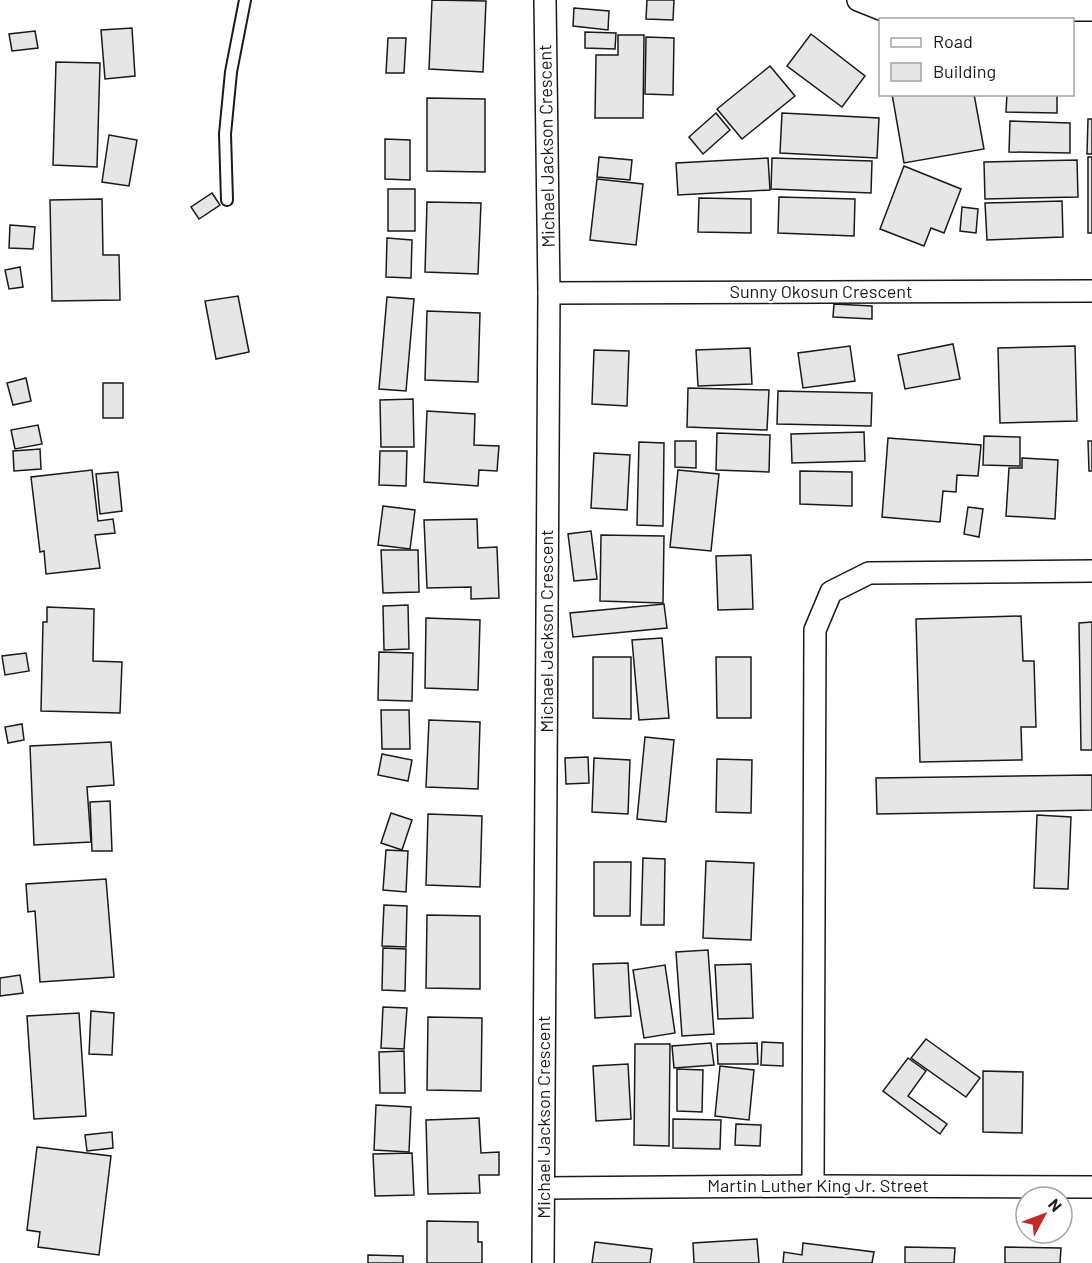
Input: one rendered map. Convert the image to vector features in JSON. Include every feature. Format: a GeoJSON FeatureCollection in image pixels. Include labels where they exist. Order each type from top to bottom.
{"type":"FeatureCollection","features":[{"type":"Feature","properties":{"kind":"street","name":"Michael Jackson Crescent"},"geometry":{"type":"LineString","coordinates":[[543,1263],[549,293],[545,0]]}},
{"type":"Feature","properties":{"kind":"street"},"geometry":{"type":"LineString","coordinates":[[858,0],[883,10],[1085,6]]}},
{"type":"Feature","properties":{"kind":"street","name":"Sunny Okosun Crescent"},"geometry":{"type":"LineString","coordinates":[[549,293],[1092,291]]}},
{"type":"Feature","properties":{"kind":"street"},"geometry":{"type":"LineString","coordinates":[[813,1186],[815,630],[831,592],[869,573],[1092,571]]}},
{"type":"Feature","properties":{"kind":"street","name":"Martin Luther King Jr. Street"},"geometry":{"type":"LineString","coordinates":[[544,1188],[1092,1187]]}},
{"type":"Feature","properties":{"kind":"lane"},"geometry":{"type":"LineString","coordinates":[[227,200],[225,134],[231,72],[245,0]]}},
{"type":"Feature","properties":{"kind":"building"},"geometry":{"type":"Polygon","coordinates":[[[432,0],[486,1],[483,72],[429,69],[432,0]]]}},
{"type":"Feature","properties":{"kind":"building"},"geometry":{"type":"Polygon","coordinates":[[[647,0],[674,0],[673,20],[646,19],[647,0]]]}},
{"type":"Feature","properties":{"kind":"building"},"geometry":{"type":"Polygon","coordinates":[[[574,8],[609,11],[608,30],[573,26],[574,8]]]}},
{"type":"Feature","properties":{"kind":"building"},"geometry":{"type":"Polygon","coordinates":[[[132,28],[135,76],[105,79],[101,30],[132,28]]]}},
{"type":"Feature","properties":{"kind":"building"},"geometry":{"type":"Polygon","coordinates":[[[35,31],[38,48],[12,51],[9,34],[35,31]]]}},
{"type":"Feature","properties":{"kind":"building"},"geometry":{"type":"Polygon","coordinates":[[[585,32],[616,33],[615,49],[585,48],[585,32]]]}},
{"type":"Feature","properties":{"kind":"building"},"geometry":{"type":"Polygon","coordinates":[[[811,34],[865,76],[842,107],[787,66],[811,34]]]}},
{"type":"Feature","properties":{"kind":"building"},"geometry":{"type":"Polygon","coordinates":[[[618,35],[644,35],[643,118],[595,118],[596,55],[618,55],[618,35]]]}},
{"type":"Feature","properties":{"kind":"building"},"geometry":{"type":"Polygon","coordinates":[[[646,37],[674,38],[673,95],[645,94],[646,37]]]}},
{"type":"Feature","properties":{"kind":"building"},"geometry":{"type":"Polygon","coordinates":[[[388,38],[406,38],[404,73],[386,73],[388,38]]]}},
{"type":"Feature","properties":{"kind":"building"},"geometry":{"type":"Polygon","coordinates":[[[56,62],[100,63],[97,167],[53,165],[56,62]]]}},
{"type":"Feature","properties":{"kind":"building"},"geometry":{"type":"Polygon","coordinates":[[[770,66],[795,96],[742,139],[717,109],[770,66]]]}},
{"type":"Feature","properties":{"kind":"building"},"geometry":{"type":"Polygon","coordinates":[[[892,96],[974,96],[984,149],[904,163],[892,96]]]}},
{"type":"Feature","properties":{"kind":"building"},"geometry":{"type":"Polygon","coordinates":[[[1007,96],[1057,96],[1057,113],[1006,112],[1007,96]]]}},
{"type":"Feature","properties":{"kind":"building"},"geometry":{"type":"Polygon","coordinates":[[[427,98],[485,99],[485,172],[427,171],[427,98]]]}},
{"type":"Feature","properties":{"kind":"building"},"geometry":{"type":"Polygon","coordinates":[[[716,113],[730,130],[703,154],[689,137],[716,113]]]}},
{"type":"Feature","properties":{"kind":"building"},"geometry":{"type":"Polygon","coordinates":[[[782,113],[879,118],[877,158],[780,153],[782,113]]]}},
{"type":"Feature","properties":{"kind":"building"},"geometry":{"type":"Polygon","coordinates":[[[1088,119],[1092,119],[1092,154],[1087,154],[1088,119]]]}},
{"type":"Feature","properties":{"kind":"building"},"geometry":{"type":"Polygon","coordinates":[[[1010,121],[1070,123],[1070,153],[1009,152],[1010,121]]]}},
{"type":"Feature","properties":{"kind":"building"},"geometry":{"type":"Polygon","coordinates":[[[109,135],[137,140],[129,186],[102,182],[109,135]]]}},
{"type":"Feature","properties":{"kind":"building"},"geometry":{"type":"Polygon","coordinates":[[[385,139],[410,140],[410,180],[385,179],[385,139]]]}},
{"type":"Feature","properties":{"kind":"building"},"geometry":{"type":"Polygon","coordinates":[[[599,157],[632,160],[630,180],[597,177],[599,157]]]}},
{"type":"Feature","properties":{"kind":"building"},"geometry":{"type":"Polygon","coordinates":[[[1088,157],[1092,157],[1092,233],[1088,233],[1088,157]]]}},
{"type":"Feature","properties":{"kind":"building"},"geometry":{"type":"Polygon","coordinates":[[[768,158],[770,190],[678,195],[676,163],[768,158]]]}},
{"type":"Feature","properties":{"kind":"building"},"geometry":{"type":"Polygon","coordinates":[[[772,158],[872,161],[871,193],[771,189],[772,158]]]}},
{"type":"Feature","properties":{"kind":"building"},"geometry":{"type":"Polygon","coordinates":[[[1077,160],[1078,197],[985,199],[984,162],[1077,160]]]}},
{"type":"Feature","properties":{"kind":"building"},"geometry":{"type":"Polygon","coordinates":[[[904,166],[961,189],[944,233],[931,228],[924,246],[880,229],[904,166]]]}},
{"type":"Feature","properties":{"kind":"building"},"geometry":{"type":"Polygon","coordinates":[[[597,179],[643,184],[636,245],[590,240],[597,179]]]}},
{"type":"Feature","properties":{"kind":"building"},"geometry":{"type":"Polygon","coordinates":[[[388,189],[415,189],[415,231],[388,231],[388,189]]]}},
{"type":"Feature","properties":{"kind":"building"},"geometry":{"type":"Polygon","coordinates":[[[212,193],[220,205],[199,219],[191,207],[212,193]]]}},
{"type":"Feature","properties":{"kind":"building"},"geometry":{"type":"Polygon","coordinates":[[[779,197],[855,199],[854,236],[778,233],[779,197]]]}},
{"type":"Feature","properties":{"kind":"building"},"geometry":{"type":"Polygon","coordinates":[[[699,198],[751,199],[751,233],[698,232],[699,198]]]}},
{"type":"Feature","properties":{"kind":"building"},"geometry":{"type":"Polygon","coordinates":[[[102,199],[103,255],[119,255],[120,300],[52,301],[50,200],[102,199]]]}},
{"type":"Feature","properties":{"kind":"building"},"geometry":{"type":"Polygon","coordinates":[[[1062,201],[1063,237],[987,240],[985,203],[1062,201]]]}},
{"type":"Feature","properties":{"kind":"building"},"geometry":{"type":"Polygon","coordinates":[[[427,202],[481,203],[478,274],[425,272],[427,202]]]}},
{"type":"Feature","properties":{"kind":"building"},"geometry":{"type":"Polygon","coordinates":[[[962,207],[978,209],[976,233],[960,231],[962,207]]]}},
{"type":"Feature","properties":{"kind":"building"},"geometry":{"type":"Polygon","coordinates":[[[10,225],[35,227],[33,249],[9,248],[10,225]]]}},
{"type":"Feature","properties":{"kind":"building"},"geometry":{"type":"Polygon","coordinates":[[[387,238],[412,240],[411,278],[386,277],[387,238]]]}},
{"type":"Feature","properties":{"kind":"building"},"geometry":{"type":"Polygon","coordinates":[[[20,267],[23,287],[9,289],[5,270],[20,267]]]}},
{"type":"Feature","properties":{"kind":"building"},"geometry":{"type":"Polygon","coordinates":[[[238,296],[249,352],[216,359],[205,301],[238,296]]]}},
{"type":"Feature","properties":{"kind":"building"},"geometry":{"type":"Polygon","coordinates":[[[387,297],[414,299],[406,391],[379,389],[387,297]]]}},
{"type":"Feature","properties":{"kind":"building"},"geometry":{"type":"Polygon","coordinates":[[[834,304],[872,306],[872,319],[833,317],[834,304]]]}},
{"type":"Feature","properties":{"kind":"building"},"geometry":{"type":"Polygon","coordinates":[[[427,311],[480,313],[478,382],[425,380],[427,311]]]}},
{"type":"Feature","properties":{"kind":"building"},"geometry":{"type":"Polygon","coordinates":[[[953,344],[960,379],[905,389],[898,355],[953,344]]]}},
{"type":"Feature","properties":{"kind":"building"},"geometry":{"type":"Polygon","coordinates":[[[850,346],[855,381],[803,388],[798,353],[850,346]]]}},
{"type":"Feature","properties":{"kind":"building"},"geometry":{"type":"Polygon","coordinates":[[[1075,346],[1077,421],[1000,423],[998,348],[1075,346]]]}},
{"type":"Feature","properties":{"kind":"building"},"geometry":{"type":"Polygon","coordinates":[[[750,348],[752,384],[698,386],[696,350],[750,348]]]}},
{"type":"Feature","properties":{"kind":"building"},"geometry":{"type":"Polygon","coordinates":[[[594,350],[629,351],[627,406],[592,404],[594,350]]]}},
{"type":"Feature","properties":{"kind":"building"},"geometry":{"type":"Polygon","coordinates":[[[26,378],[31,401],[13,405],[7,383],[26,378]]]}},
{"type":"Feature","properties":{"kind":"building"},"geometry":{"type":"Polygon","coordinates":[[[103,383],[123,383],[123,418],[103,418],[103,383]]]}},
{"type":"Feature","properties":{"kind":"building"},"geometry":{"type":"Polygon","coordinates":[[[688,388],[769,390],[767,430],[687,427],[688,388]]]}},
{"type":"Feature","properties":{"kind":"building"},"geometry":{"type":"Polygon","coordinates":[[[778,391],[872,393],[871,426],[777,424],[778,391]]]}},
{"type":"Feature","properties":{"kind":"building"},"geometry":{"type":"Polygon","coordinates":[[[413,399],[414,447],[381,447],[380,400],[413,399]]]}},
{"type":"Feature","properties":{"kind":"building"},"geometry":{"type":"Polygon","coordinates":[[[427,411],[475,414],[474,445],[499,446],[497,471],[479,470],[478,486],[424,482],[427,411]]]}},
{"type":"Feature","properties":{"kind":"building"},"geometry":{"type":"Polygon","coordinates":[[[38,425],[42,444],[15,449],[11,430],[38,425]]]}},
{"type":"Feature","properties":{"kind":"building"},"geometry":{"type":"Polygon","coordinates":[[[864,432],[865,461],[792,463],[791,434],[864,432]]]}},
{"type":"Feature","properties":{"kind":"building"},"geometry":{"type":"Polygon","coordinates":[[[717,433],[770,435],[769,472],[716,470],[717,433]]]}},
{"type":"Feature","properties":{"kind":"building"},"geometry":{"type":"Polygon","coordinates":[[[984,436],[1020,437],[1020,466],[983,465],[984,436]]]}},
{"type":"Feature","properties":{"kind":"building"},"geometry":{"type":"Polygon","coordinates":[[[888,438],[981,445],[978,476],[957,475],[956,492],[943,491],[940,522],[882,517],[888,438]]]}},
{"type":"Feature","properties":{"kind":"building"},"geometry":{"type":"Polygon","coordinates":[[[675,441],[696,441],[696,468],[675,467],[675,441]]]}},
{"type":"Feature","properties":{"kind":"building"},"geometry":{"type":"Polygon","coordinates":[[[1088,441],[1092,441],[1092,471],[1089,471],[1088,441]]]}},
{"type":"Feature","properties":{"kind":"building"},"geometry":{"type":"Polygon","coordinates":[[[639,442],[664,443],[663,526],[637,525],[639,442]]]}},
{"type":"Feature","properties":{"kind":"building"},"geometry":{"type":"Polygon","coordinates":[[[40,449],[41,469],[14,471],[13,451],[40,449]]]}},
{"type":"Feature","properties":{"kind":"building"},"geometry":{"type":"Polygon","coordinates":[[[380,451],[407,451],[406,486],[379,485],[380,451]]]}},
{"type":"Feature","properties":{"kind":"building"},"geometry":{"type":"Polygon","coordinates":[[[594,453],[630,455],[627,510],[591,508],[594,453]]]}},
{"type":"Feature","properties":{"kind":"building"},"geometry":{"type":"Polygon","coordinates":[[[1022,458],[1058,460],[1055,519],[1006,516],[1009,468],[1022,468],[1022,458]]]}},
{"type":"Feature","properties":{"kind":"building"},"geometry":{"type":"Polygon","coordinates":[[[92,470],[98,521],[113,519],[115,533],[95,535],[100,568],[46,574],[44,551],[40,552],[31,477],[92,470]]]}},
{"type":"Feature","properties":{"kind":"building"},"geometry":{"type":"Polygon","coordinates":[[[678,470],[719,474],[711,551],[670,547],[678,470]]]}},
{"type":"Feature","properties":{"kind":"building"},"geometry":{"type":"Polygon","coordinates":[[[800,471],[852,472],[852,506],[800,504],[800,471]]]}},
{"type":"Feature","properties":{"kind":"building"},"geometry":{"type":"Polygon","coordinates":[[[118,472],[122,511],[100,514],[96,474],[118,472]]]}},
{"type":"Feature","properties":{"kind":"building"},"geometry":{"type":"Polygon","coordinates":[[[383,506],[415,510],[410,549],[378,545],[383,506]]]}},
{"type":"Feature","properties":{"kind":"building"},"geometry":{"type":"Polygon","coordinates":[[[968,507],[983,509],[979,537],[964,534],[968,507]]]}},
{"type":"Feature","properties":{"kind":"building"},"geometry":{"type":"Polygon","coordinates":[[[477,519],[478,548],[497,547],[499,598],[471,599],[471,587],[427,588],[424,520],[477,519]]]}},
{"type":"Feature","properties":{"kind":"building"},"geometry":{"type":"Polygon","coordinates":[[[591,531],[597,579],[574,581],[568,534],[591,531]]]}},
{"type":"Feature","properties":{"kind":"building"},"geometry":{"type":"Polygon","coordinates":[[[601,535],[664,536],[663,603],[600,601],[601,535]]]}},
{"type":"Feature","properties":{"kind":"building"},"geometry":{"type":"Polygon","coordinates":[[[381,550],[418,550],[419,592],[383,593],[381,550]]]}},
{"type":"Feature","properties":{"kind":"building"},"geometry":{"type":"Polygon","coordinates":[[[751,555],[753,609],[718,610],[716,556],[751,555]]]}},
{"type":"Feature","properties":{"kind":"building"},"geometry":{"type":"Polygon","coordinates":[[[664,604],[667,628],[573,637],[570,613],[664,604]]]}},
{"type":"Feature","properties":{"kind":"building"},"geometry":{"type":"Polygon","coordinates":[[[408,605],[409,649],[384,650],[383,606],[408,605]]]}},
{"type":"Feature","properties":{"kind":"building"},"geometry":{"type":"Polygon","coordinates":[[[47,607],[94,609],[93,661],[122,662],[120,713],[41,711],[43,622],[47,622],[47,607]]]}},
{"type":"Feature","properties":{"kind":"building"},"geometry":{"type":"Polygon","coordinates":[[[1021,616],[1023,661],[1034,661],[1036,727],[1021,727],[1022,760],[920,762],[916,619],[1021,616]]]}},
{"type":"Feature","properties":{"kind":"building"},"geometry":{"type":"Polygon","coordinates":[[[426,618],[480,620],[478,690],[425,688],[426,618]]]}},
{"type":"Feature","properties":{"kind":"building"},"geometry":{"type":"Polygon","coordinates":[[[1092,622],[1092,750],[1081,750],[1079,623],[1092,622]]]}},
{"type":"Feature","properties":{"kind":"building"},"geometry":{"type":"Polygon","coordinates":[[[662,638],[669,718],[639,720],[632,640],[662,638]]]}},
{"type":"Feature","properties":{"kind":"building"},"geometry":{"type":"Polygon","coordinates":[[[379,652],[413,653],[412,701],[378,700],[379,652]]]}},
{"type":"Feature","properties":{"kind":"building"},"geometry":{"type":"Polygon","coordinates":[[[26,653],[29,671],[5,675],[2,656],[26,653]]]}},
{"type":"Feature","properties":{"kind":"building"},"geometry":{"type":"Polygon","coordinates":[[[593,657],[631,657],[631,719],[593,718],[593,657]]]}},
{"type":"Feature","properties":{"kind":"building"},"geometry":{"type":"Polygon","coordinates":[[[716,657],[751,657],[751,718],[717,718],[716,657]]]}},
{"type":"Feature","properties":{"kind":"building"},"geometry":{"type":"Polygon","coordinates":[[[381,710],[409,710],[410,749],[382,749],[381,710]]]}},
{"type":"Feature","properties":{"kind":"building"},"geometry":{"type":"Polygon","coordinates":[[[429,720],[480,722],[478,789],[426,787],[429,720]]]}},
{"type":"Feature","properties":{"kind":"building"},"geometry":{"type":"Polygon","coordinates":[[[22,724],[24,740],[8,743],[5,727],[22,724]]]}},
{"type":"Feature","properties":{"kind":"building"},"geometry":{"type":"Polygon","coordinates":[[[645,737],[674,740],[666,822],[637,819],[645,737]]]}},
{"type":"Feature","properties":{"kind":"building"},"geometry":{"type":"Polygon","coordinates":[[[111,742],[114,785],[87,787],[91,842],[34,845],[30,746],[111,742]]]}},
{"type":"Feature","properties":{"kind":"building"},"geometry":{"type":"Polygon","coordinates":[[[382,754],[412,760],[408,781],[378,775],[382,754]]]}},
{"type":"Feature","properties":{"kind":"building"},"geometry":{"type":"Polygon","coordinates":[[[588,757],[589,783],[566,784],[565,758],[588,757]]]}},
{"type":"Feature","properties":{"kind":"building"},"geometry":{"type":"Polygon","coordinates":[[[594,758],[630,760],[628,814],[592,812],[594,758]]]}},
{"type":"Feature","properties":{"kind":"building"},"geometry":{"type":"Polygon","coordinates":[[[717,759],[752,760],[751,813],[716,812],[717,759]]]}},
{"type":"Feature","properties":{"kind":"building"},"geometry":{"type":"Polygon","coordinates":[[[1092,775],[1092,810],[877,814],[876,778],[1092,775]]]}},
{"type":"Feature","properties":{"kind":"building"},"geometry":{"type":"Polygon","coordinates":[[[110,801],[112,851],[92,851],[90,802],[110,801]]]}},
{"type":"Feature","properties":{"kind":"building"},"geometry":{"type":"Polygon","coordinates":[[[391,813],[412,820],[402,850],[381,843],[391,813]]]}},
{"type":"Feature","properties":{"kind":"building"},"geometry":{"type":"Polygon","coordinates":[[[428,814],[482,816],[480,887],[426,885],[428,814]]]}},
{"type":"Feature","properties":{"kind":"building"},"geometry":{"type":"Polygon","coordinates":[[[1037,815],[1071,817],[1068,889],[1034,888],[1037,815]]]}},
{"type":"Feature","properties":{"kind":"building"},"geometry":{"type":"Polygon","coordinates":[[[386,850],[408,851],[406,892],[383,890],[386,850]]]}},
{"type":"Feature","properties":{"kind":"building"},"geometry":{"type":"Polygon","coordinates":[[[643,858],[665,859],[664,925],[641,925],[643,858]]]}},
{"type":"Feature","properties":{"kind":"building"},"geometry":{"type":"Polygon","coordinates":[[[706,861],[754,863],[751,940],[703,938],[706,861]]]}},
{"type":"Feature","properties":{"kind":"building"},"geometry":{"type":"Polygon","coordinates":[[[594,862],[631,862],[630,916],[594,916],[594,862]]]}},
{"type":"Feature","properties":{"kind":"building"},"geometry":{"type":"Polygon","coordinates":[[[106,879],[114,977],[40,982],[35,911],[28,912],[26,884],[106,879]]]}},
{"type":"Feature","properties":{"kind":"building"},"geometry":{"type":"Polygon","coordinates":[[[384,905],[407,906],[406,947],[382,946],[384,905]]]}},
{"type":"Feature","properties":{"kind":"building"},"geometry":{"type":"Polygon","coordinates":[[[427,915],[480,916],[480,989],[426,988],[427,915]]]}},
{"type":"Feature","properties":{"kind":"building"},"geometry":{"type":"Polygon","coordinates":[[[383,948],[406,949],[405,991],[382,990],[383,948]]]}},
{"type":"Feature","properties":{"kind":"building"},"geometry":{"type":"Polygon","coordinates":[[[708,950],[714,1034],[682,1036],[676,952],[708,950]]]}},
{"type":"Feature","properties":{"kind":"building"},"geometry":{"type":"Polygon","coordinates":[[[628,963],[631,1016],[595,1018],[593,964],[628,963]]]}},
{"type":"Feature","properties":{"kind":"building"},"geometry":{"type":"Polygon","coordinates":[[[751,964],[753,1018],[718,1019],[715,965],[751,964]]]}},
{"type":"Feature","properties":{"kind":"building"},"geometry":{"type":"Polygon","coordinates":[[[665,965],[675,1033],[644,1038],[633,970],[665,965]]]}},
{"type":"Feature","properties":{"kind":"building"},"geometry":{"type":"Polygon","coordinates":[[[20,975],[23,993],[0,996],[0,978],[20,975]]]}},
{"type":"Feature","properties":{"kind":"building"},"geometry":{"type":"Polygon","coordinates":[[[383,1007],[407,1008],[404,1049],[381,1048],[383,1007]]]}},
{"type":"Feature","properties":{"kind":"building"},"geometry":{"type":"Polygon","coordinates":[[[91,1011],[114,1013],[112,1055],[89,1054],[91,1011]]]}},
{"type":"Feature","properties":{"kind":"building"},"geometry":{"type":"Polygon","coordinates":[[[79,1013],[86,1116],[34,1119],[27,1016],[79,1013]]]}},
{"type":"Feature","properties":{"kind":"building"},"geometry":{"type":"Polygon","coordinates":[[[428,1017],[482,1018],[481,1091],[427,1090],[428,1017]]]}},
{"type":"Feature","properties":{"kind":"building"},"geometry":{"type":"Polygon","coordinates":[[[926,1039],[980,1078],[966,1097],[911,1058],[926,1039]]]}},
{"type":"Feature","properties":{"kind":"building"},"geometry":{"type":"Polygon","coordinates":[[[762,1042],[783,1043],[783,1066],[761,1065],[762,1042]]]}},
{"type":"Feature","properties":{"kind":"building"},"geometry":{"type":"Polygon","coordinates":[[[711,1043],[714,1065],[674,1068],[672,1046],[711,1043]]]}},
{"type":"Feature","properties":{"kind":"building"},"geometry":{"type":"Polygon","coordinates":[[[757,1043],[758,1064],[718,1064],[717,1044],[757,1043]]]}},
{"type":"Feature","properties":{"kind":"building"},"geometry":{"type":"Polygon","coordinates":[[[635,1044],[670,1044],[669,1146],[634,1145],[635,1044]]]}},
{"type":"Feature","properties":{"kind":"building"},"geometry":{"type":"Polygon","coordinates":[[[404,1051],[405,1093],[380,1093],[379,1052],[404,1051]]]}},
{"type":"Feature","properties":{"kind":"building"},"geometry":{"type":"Polygon","coordinates":[[[908,1058],[926,1071],[908,1096],[947,1124],[940,1134],[883,1091],[908,1058]]]}},
{"type":"Feature","properties":{"kind":"building"},"geometry":{"type":"Polygon","coordinates":[[[628,1064],[631,1119],[596,1121],[593,1066],[628,1064]]]}},
{"type":"Feature","properties":{"kind":"building"},"geometry":{"type":"Polygon","coordinates":[[[720,1066],[754,1070],[749,1120],[715,1116],[720,1066]]]}},
{"type":"Feature","properties":{"kind":"building"},"geometry":{"type":"Polygon","coordinates":[[[677,1069],[703,1070],[702,1112],[677,1111],[677,1069]]]}},
{"type":"Feature","properties":{"kind":"building"},"geometry":{"type":"Polygon","coordinates":[[[983,1071],[1023,1072],[1022,1133],[983,1132],[983,1071]]]}},
{"type":"Feature","properties":{"kind":"building"},"geometry":{"type":"Polygon","coordinates":[[[376,1105],[411,1107],[409,1152],[374,1150],[376,1105]]]}},
{"type":"Feature","properties":{"kind":"building"},"geometry":{"type":"Polygon","coordinates":[[[479,1118],[481,1153],[499,1152],[499,1175],[479,1175],[480,1193],[428,1194],[426,1120],[479,1118]]]}},
{"type":"Feature","properties":{"kind":"building"},"geometry":{"type":"Polygon","coordinates":[[[673,1119],[721,1120],[720,1149],[673,1148],[673,1119]]]}},
{"type":"Feature","properties":{"kind":"building"},"geometry":{"type":"Polygon","coordinates":[[[736,1124],[761,1125],[760,1146],[735,1145],[736,1124]]]}},
{"type":"Feature","properties":{"kind":"building"},"geometry":{"type":"Polygon","coordinates":[[[112,1132],[113,1148],[87,1151],[85,1135],[112,1132]]]}},
{"type":"Feature","properties":{"kind":"building"},"geometry":{"type":"Polygon","coordinates":[[[37,1147],[111,1156],[99,1255],[38,1247],[40,1232],[27,1230],[37,1147]]]}},
{"type":"Feature","properties":{"kind":"building"},"geometry":{"type":"Polygon","coordinates":[[[412,1153],[414,1195],[375,1196],[373,1154],[412,1153]]]}},
{"type":"Feature","properties":{"kind":"building"},"geometry":{"type":"Polygon","coordinates":[[[427,1221],[478,1222],[478,1242],[482,1242],[482,1263],[427,1263],[427,1221]]]}},
{"type":"Feature","properties":{"kind":"building"},"geometry":{"type":"Polygon","coordinates":[[[757,1239],[759,1263],[694,1263],[693,1243],[757,1239]]]}},
{"type":"Feature","properties":{"kind":"building"},"geometry":{"type":"Polygon","coordinates":[[[595,1242],[652,1249],[650,1263],[592,1263],[595,1242]]]}},
{"type":"Feature","properties":{"kind":"building"},"geometry":{"type":"Polygon","coordinates":[[[803,1243],[874,1252],[872,1263],[783,1263],[784,1252],[802,1255],[803,1243]]]}},
{"type":"Feature","properties":{"kind":"building"},"geometry":{"type":"Polygon","coordinates":[[[905,1247],[955,1248],[954,1263],[905,1263],[905,1247]]]}},
{"type":"Feature","properties":{"kind":"building"},"geometry":{"type":"Polygon","coordinates":[[[1005,1247],[1061,1248],[1060,1263],[1005,1263],[1005,1247]]]}},
{"type":"Feature","properties":{"kind":"building"},"geometry":{"type":"Polygon","coordinates":[[[368,1255],[403,1256],[403,1263],[368,1263],[368,1255]]]}}]}
